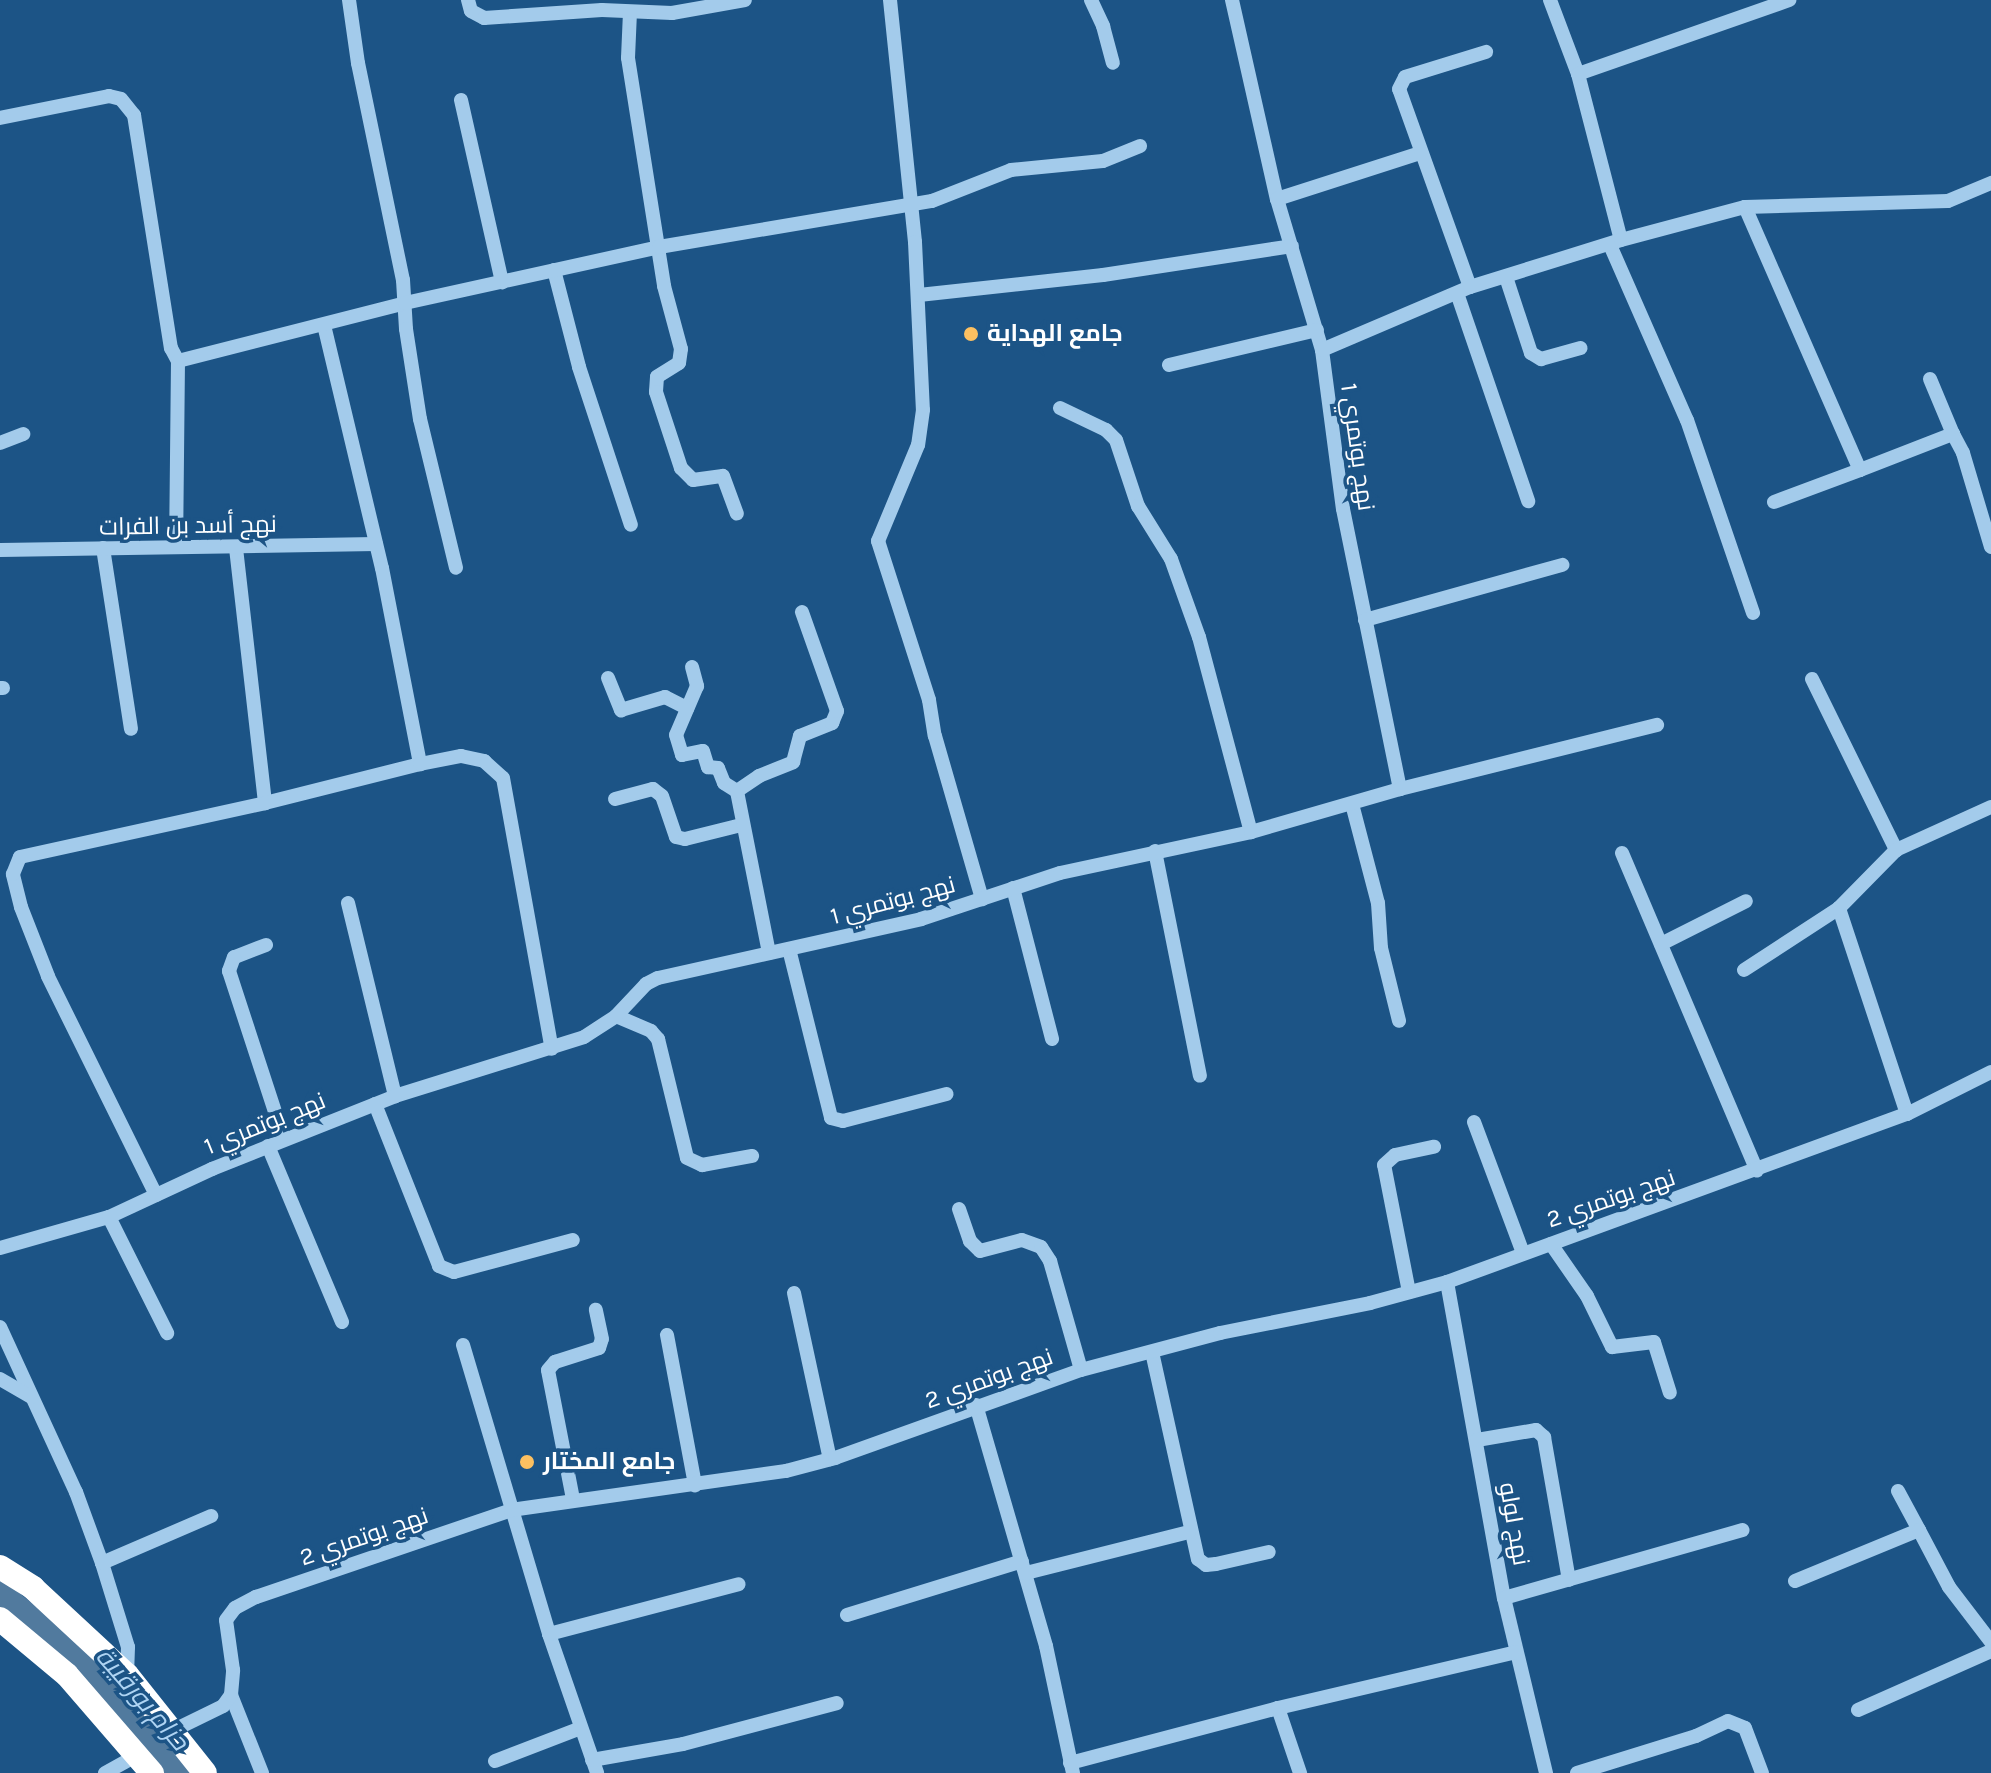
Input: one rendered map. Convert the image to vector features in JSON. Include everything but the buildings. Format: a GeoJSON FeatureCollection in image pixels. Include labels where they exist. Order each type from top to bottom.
{"type":"FeatureCollection","features":[{"type":"Feature","properties":{"kind":"highway"},"geometry":{"type":"LineString","coordinates":[[0,1567],[33,1588],[127,1675],[205,1773]]}},
{"type":"Feature","properties":{"kind":"highway"},"geometry":{"type":"LineString","coordinates":[[0,1619],[67,1675],[145,1764]]}},
{"type":"Feature","properties":{"kind":"street"},"geometry":{"type":"LineString","coordinates":[[349,0],[405,303],[420,419],[456,568]]}},
{"type":"Feature","properties":{"kind":"street"},"geometry":{"type":"LineString","coordinates":[[468,0],[471,11],[484,18],[602,10],[630,12],[745,0]]}},
{"type":"Feature","properties":{"kind":"street"},"geometry":{"type":"LineString","coordinates":[[890,0],[919,295],[923,410],[918,445],[878,541],[929,700],[935,736],[982,899]]}},
{"type":"Feature","properties":{"kind":"street"},"geometry":{"type":"LineString","coordinates":[[1091,0],[1103,26],[1113,63]]}},
{"type":"Feature","properties":{"kind":"street","name":"نهج بوتمري 1"},"geometry":{"type":"LineString","coordinates":[[0,1248],[109,1217],[284,1139],[395,1096],[584,1037],[616,1016],[646,984],[658,978],[921,919],[1060,873],[1251,832],[1400,789],[1343,509],[1322,350],[1277,199],[1232,0]]}},
{"type":"Feature","properties":{"kind":"street"},"geometry":{"type":"LineString","coordinates":[[1550,0],[1578,74],[1616,243],[1687,420],[1753,613]]}},
{"type":"Feature","properties":{"kind":"street"},"geometry":{"type":"LineString","coordinates":[[1578,74],[1789,0]]}},
{"type":"Feature","properties":{"kind":"street"},"geometry":{"type":"LineString","coordinates":[[630,12],[628,58],[664,286],[681,349],[679,363],[655,382],[660,409],[681,468],[693,480],[723,476],[737,514]]}},
{"type":"Feature","properties":{"kind":"street"},"geometry":{"type":"LineString","coordinates":[[1486,52],[1405,77],[1399,89],[1528,501]]}},
{"type":"Feature","properties":{"kind":"street"},"geometry":{"type":"LineString","coordinates":[[0,118],[109,96],[121,99],[131,109],[171,348],[178,361],[176,547]]}},
{"type":"Feature","properties":{"kind":"street"},"geometry":{"type":"LineString","coordinates":[[461,100],[502,282]]}},
{"type":"Feature","properties":{"kind":"street"},"geometry":{"type":"LineString","coordinates":[[178,361],[405,303],[659,247],[950,197],[983,179],[1011,170],[1091,164],[1140,146]]}},
{"type":"Feature","properties":{"kind":"street"},"geometry":{"type":"LineString","coordinates":[[1277,199],[1420,153]]}},
{"type":"Feature","properties":{"kind":"street"},"geometry":{"type":"LineString","coordinates":[[1322,350],[1506,277],[1745,207],[1948,201],[1991,183]]}},
{"type":"Feature","properties":{"kind":"street"},"geometry":{"type":"LineString","coordinates":[[1745,207],[1860,470]]}},
{"type":"Feature","properties":{"kind":"street"},"geometry":{"type":"LineString","coordinates":[[919,295],[1103,275],[1292,246]]}},
{"type":"Feature","properties":{"kind":"street"},"geometry":{"type":"LineString","coordinates":[[554,270],[579,367],[631,525]]}},
{"type":"Feature","properties":{"kind":"street"},"geometry":{"type":"LineString","coordinates":[[1506,277],[1531,353],[1541,359],[1581,348]]}},
{"type":"Feature","properties":{"kind":"street"},"geometry":{"type":"LineString","coordinates":[[324,325],[376,544],[420,764]]}},
{"type":"Feature","properties":{"kind":"street"},"geometry":{"type":"LineString","coordinates":[[1169,365],[1317,330]]}},
{"type":"Feature","properties":{"kind":"street"},"geometry":{"type":"LineString","coordinates":[[1930,379],[1963,453],[1991,547]]}},
{"type":"Feature","properties":{"kind":"street"},"geometry":{"type":"LineString","coordinates":[[1060,408],[1106,430],[1116,440],[1138,506],[1171,559],[1199,637],[1251,832]]}},
{"type":"Feature","properties":{"kind":"street"},"geometry":{"type":"LineString","coordinates":[[0,443],[23,434]]}},
{"type":"Feature","properties":{"kind":"street"},"geometry":{"type":"LineString","coordinates":[[1774,502],[1953,434]]}},
{"type":"Feature","properties":{"kind":"street","name":"نهج أسد بن الفرات"},"geometry":{"type":"LineString","coordinates":[[0,550],[376,544]]}},
{"type":"Feature","properties":{"kind":"street"},"geometry":{"type":"LineString","coordinates":[[103,548],[131,729]]}},
{"type":"Feature","properties":{"kind":"street"},"geometry":{"type":"LineString","coordinates":[[236,548],[265,803]]}},
{"type":"Feature","properties":{"kind":"street"},"geometry":{"type":"LineString","coordinates":[[1365,620],[1562,565]]}},
{"type":"Feature","properties":{"kind":"street"},"geometry":{"type":"LineString","coordinates":[[737,791],[759,776],[793,762],[800,736],[832,723],[837,711],[802,612]]}},
{"type":"Feature","properties":{"kind":"street"},"geometry":{"type":"LineString","coordinates":[[692,667],[697,686],[676,735],[682,755],[703,751],[708,767],[718,768],[724,783],[737,791]]}},
{"type":"Feature","properties":{"kind":"street"},"geometry":{"type":"LineString","coordinates":[[608,678],[621,710],[665,697],[687,708]]}},
{"type":"Feature","properties":{"kind":"street"},"geometry":{"type":"LineString","coordinates":[[1812,679],[1896,850]]}},
{"type":"Feature","properties":{"kind":"street"},"geometry":{"type":"LineString","coordinates":[[1400,789],[1657,725]]}},
{"type":"Feature","properties":{"kind":"street"},"geometry":{"type":"LineString","coordinates":[[156,1195],[48,976],[21,907],[13,874],[20,857],[265,803],[420,764],[469,757],[491,765],[503,778],[552,1049]]}},
{"type":"Feature","properties":{"kind":"street"},"geometry":{"type":"LineString","coordinates":[[615,799],[653,789],[662,796],[676,837],[685,839],[741,825]]}},
{"type":"Feature","properties":{"kind":"street"},"geometry":{"type":"LineString","coordinates":[[737,791],[741,825],[769,953]]}},
{"type":"Feature","properties":{"kind":"street"},"geometry":{"type":"LineString","coordinates":[[1352,804],[1378,903],[1381,948],[1399,1021]]}},
{"type":"Feature","properties":{"kind":"street"},"geometry":{"type":"LineString","coordinates":[[1744,970],[1839,908],[1896,850],[1991,807]]}},
{"type":"Feature","properties":{"kind":"street"},"geometry":{"type":"LineString","coordinates":[[1155,851],[1200,1076]]}},
{"type":"Feature","properties":{"kind":"street"},"geometry":{"type":"LineString","coordinates":[[1622,853],[1757,1171]]}},
{"type":"Feature","properties":{"kind":"street"},"geometry":{"type":"LineString","coordinates":[[1013,888],[1052,1039]]}},
{"type":"Feature","properties":{"kind":"street"},"geometry":{"type":"LineString","coordinates":[[1661,944],[1746,901]]}},
{"type":"Feature","properties":{"kind":"street"},"geometry":{"type":"LineString","coordinates":[[348,903],[395,1096]]}},
{"type":"Feature","properties":{"kind":"street"},"geometry":{"type":"LineString","coordinates":[[1839,908],[1907,1114]]}},
{"type":"Feature","properties":{"kind":"street"},"geometry":{"type":"LineString","coordinates":[[266,945],[234,957],[229,971],[284,1139]]}},
{"type":"Feature","properties":{"kind":"street"},"geometry":{"type":"LineString","coordinates":[[789,949],[831,1119],[843,1121],[947,1094]]}},
{"type":"Feature","properties":{"kind":"street"},"geometry":{"type":"LineString","coordinates":[[616,1016],[651,1031],[658,1039],[687,1158],[702,1165],[752,1156]]}},
{"type":"Feature","properties":{"kind":"street","name":"نهج بوتمري 2"},"geometry":{"type":"LineString","coordinates":[[231,1695],[233,1670],[226,1623],[235,1608],[256,1597],[511,1510],[786,1471],[830,1459],[1081,1370],[1220,1333],[1447,1282],[1907,1114],[1991,1072]]}},
{"type":"Feature","properties":{"kind":"street"},"geometry":{"type":"LineString","coordinates":[[375,1104],[439,1266],[454,1272],[573,1240]]}},
{"type":"Feature","properties":{"kind":"street"},"geometry":{"type":"LineString","coordinates":[[1474,1122],[1523,1253]]}},
{"type":"Feature","properties":{"kind":"street"},"geometry":{"type":"LineString","coordinates":[[268,1146],[342,1322]]}},
{"type":"Feature","properties":{"kind":"street"},"geometry":{"type":"LineString","coordinates":[[1409,1292],[1384,1165],[1395,1155],[1434,1147]]}},
{"type":"Feature","properties":{"kind":"street"},"geometry":{"type":"LineString","coordinates":[[959,1209],[970,1241],[980,1251],[1022,1240],[1041,1247],[1050,1261],[1081,1370]]}},
{"type":"Feature","properties":{"kind":"street"},"geometry":{"type":"LineString","coordinates":[[109,1217],[167,1333]]}},
{"type":"Feature","properties":{"kind":"street"},"geometry":{"type":"LineString","coordinates":[[1551,1244],[1587,1296],[1612,1347],[1654,1342],[1670,1393]]}},
{"type":"Feature","properties":{"kind":"street","name":"نهج لولو"},"geometry":{"type":"LineString","coordinates":[[1447,1282],[1504,1598],[1546,1773]]}},
{"type":"Feature","properties":{"kind":"street"},"geometry":{"type":"LineString","coordinates":[[794,1293],[830,1459]]}},
{"type":"Feature","properties":{"kind":"street"},"geometry":{"type":"LineString","coordinates":[[573,1499],[548,1370],[555,1362],[599,1348],[602,1339],[596,1310]]}},
{"type":"Feature","properties":{"kind":"street"},"geometry":{"type":"LineString","coordinates":[[0,1327],[76,1492],[102,1563],[128,1647],[127,1675]]}},
{"type":"Feature","properties":{"kind":"street"},"geometry":{"type":"LineString","coordinates":[[667,1335],[695,1485]]}},
{"type":"Feature","properties":{"kind":"street"},"geometry":{"type":"LineString","coordinates":[[463,1345],[549,1634],[594,1766],[837,1703]]}},
{"type":"Feature","properties":{"kind":"street"},"geometry":{"type":"LineString","coordinates":[[1152,1352],[1189,1532],[1198,1559],[1206,1565],[1269,1552]]}},
{"type":"Feature","properties":{"kind":"street"},"geometry":{"type":"LineString","coordinates":[[0,1379],[33,1398]]}},
{"type":"Feature","properties":{"kind":"street"},"geometry":{"type":"LineString","coordinates":[[976,1405],[1046,1646],[1071,1768],[1278,1708],[1516,1652]]}},
{"type":"Feature","properties":{"kind":"street"},"geometry":{"type":"LineString","coordinates":[[1477,1440],[1536,1430],[1544,1437],[1569,1580]]}},
{"type":"Feature","properties":{"kind":"street"},"geometry":{"type":"LineString","coordinates":[[1898,1491],[1949,1587],[1991,1642]]}},
{"type":"Feature","properties":{"kind":"street"},"geometry":{"type":"LineString","coordinates":[[102,1563],[211,1516]]}},
{"type":"Feature","properties":{"kind":"street"},"geometry":{"type":"LineString","coordinates":[[1504,1598],[1743,1530]]}},
{"type":"Feature","properties":{"kind":"street"},"geometry":{"type":"LineString","coordinates":[[1795,1581],[1919,1530]]}},
{"type":"Feature","properties":{"kind":"street"},"geometry":{"type":"LineString","coordinates":[[847,1615],[1024,1567],[1189,1532]]}},
{"type":"Feature","properties":{"kind":"street"},"geometry":{"type":"LineString","coordinates":[[549,1634],[739,1584]]}},
{"type":"Feature","properties":{"kind":"street"},"geometry":{"type":"LineString","coordinates":[[1858,1710],[1991,1651]]}},
{"type":"Feature","properties":{"kind":"street"},"geometry":{"type":"LineString","coordinates":[[172,1731],[223,1706],[231,1695]]}},
{"type":"Feature","properties":{"kind":"street"},"geometry":{"type":"LineString","coordinates":[[231,1695],[262,1773]]}},
{"type":"Feature","properties":{"kind":"street"},"geometry":{"type":"LineString","coordinates":[[1278,1708],[1300,1773]]}},
{"type":"Feature","properties":{"kind":"street"},"geometry":{"type":"LineString","coordinates":[[1577,1773],[1696,1736],[1728,1721],[1745,1728],[1762,1773]]}},
{"type":"Feature","properties":{"kind":"street"},"geometry":{"type":"LineString","coordinates":[[495,1761],[581,1728]]}},
{"type":"Feature","properties":{"kind":"street"},"geometry":{"type":"LineString","coordinates":[[105,1773],[145,1764]]}},
{"type":"Feature","properties":{"kind":"water"},"geometry":{"type":"Polygon","coordinates":[[[0,1577],[104,1663],[193,1773],[160,1773],[0,1608],[0,1577]]]}},
{"type":"Feature","properties":{"kind":"place","name":"جامع الهداية"},"geometry":{"type":"Point","coordinates":[971,334]}},
{"type":"Feature","properties":{"kind":"place","name":"جامع المختار"},"geometry":{"type":"Point","coordinates":[527,1462]}},
{"type":"Feature","properties":{"kind":"water label","name":"حزام بورقيبة"},"geometry":{"type":"Point","coordinates":[142,1699]}}]}
